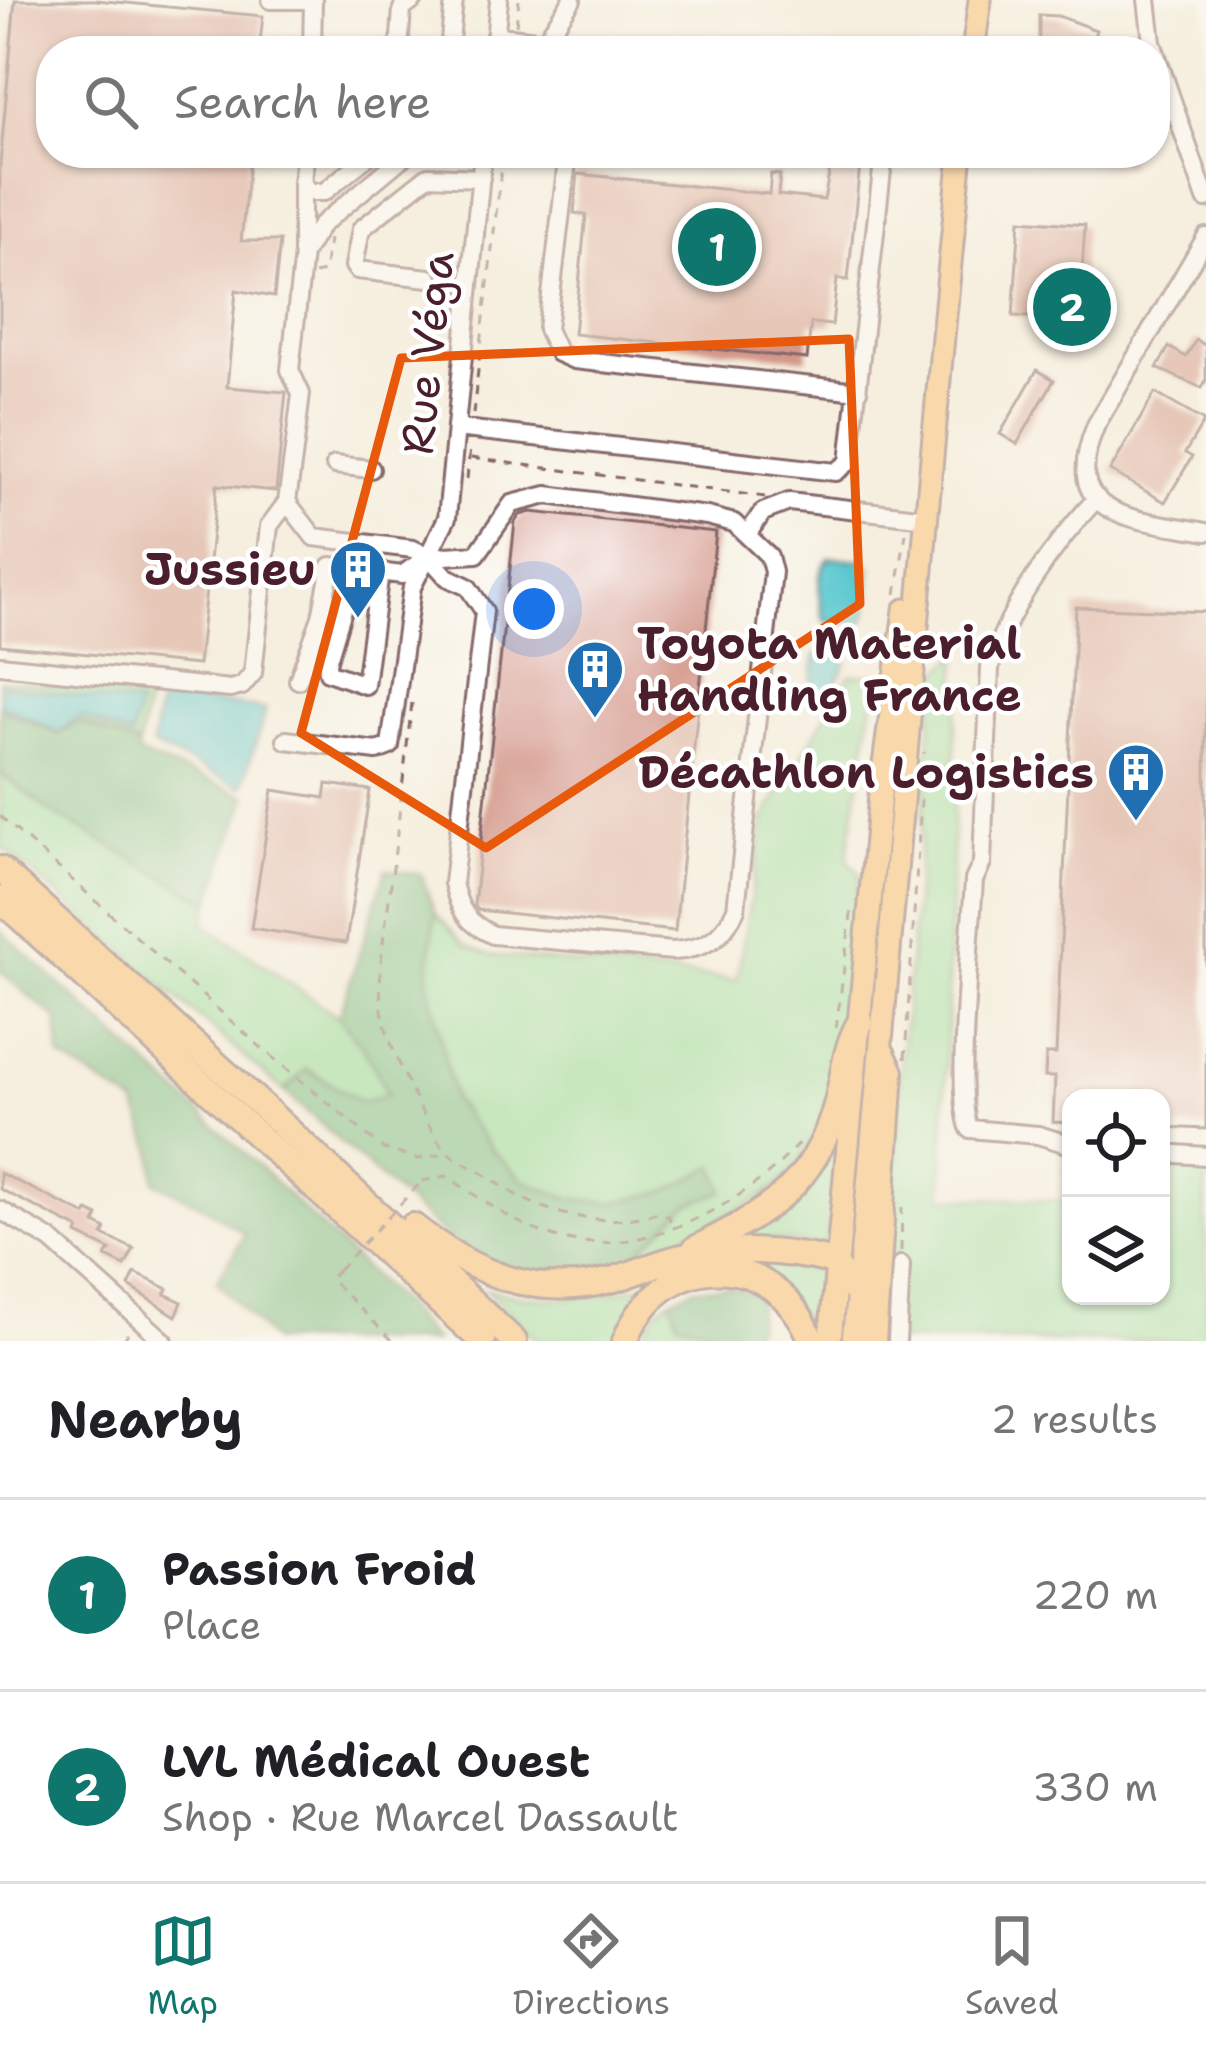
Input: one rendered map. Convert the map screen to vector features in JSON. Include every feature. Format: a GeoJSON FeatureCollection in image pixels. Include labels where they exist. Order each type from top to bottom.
{"type":"FeatureCollection","features":[{"type":"Feature","properties":{"kind":"highway"},"geometry":{"type":"LineString","coordinates":[[0,869],[319,1157],[514,1341]]}},
{"type":"Feature","properties":{"kind":"highway"},"geometry":{"type":"LineString","coordinates":[[0,899],[482,1341]]}},
{"type":"Feature","properties":{"kind":"highway"},"geometry":{"type":"LineString","coordinates":[[319,1157],[332,1158],[452,1255],[506,1281],[575,1288],[631,1275],[681,1257],[753,1218],[806,1173],[832,1120],[849,1040],[860,1022]]}},
{"type":"Feature","properties":{"kind":"highway"},"geometry":{"type":"LineString","coordinates":[[873,1341],[891,1072],[882,1053]]}},
{"type":"Feature","properties":{"kind":"highway"},"geometry":{"type":"LineString","coordinates":[[681,1257],[732,1251],[813,1257],[831,1261],[858,1294]]}},
{"type":"Feature","properties":{"kind":"highway"},"geometry":{"type":"LineString","coordinates":[[625,1341],[644,1306],[665,1286],[689,1274],[713,1270],[742,1273],[771,1286],[794,1308],[812,1341]]}},
{"type":"Feature","properties":{"kind":"highway"},"geometry":{"type":"LineString","coordinates":[[439,1300],[446,1322],[462,1341]]}},
{"type":"Feature","properties":{"kind":"main road"},"geometry":{"type":"LineString","coordinates":[[972,36],[976,0]]}},
{"type":"Feature","properties":{"kind":"main road"},"geometry":{"type":"LineString","coordinates":[[853,1341],[882,1053],[928,467],[959,168]]}},
{"type":"Feature","properties":{"kind":"main road"},"geometry":{"type":"LineString","coordinates":[[830,1341],[880,794],[913,516],[928,467]]}},
{"type":"Feature","properties":{"kind":"street"},"geometry":{"type":"LineString","coordinates":[[272,0],[311,0],[312,36]]}},
{"type":"Feature","properties":{"kind":"street"},"geometry":{"type":"LineString","coordinates":[[400,36],[403,9],[414,0]]}},
{"type":"Feature","properties":{"kind":"street"},"geometry":{"type":"LineString","coordinates":[[450,36],[454,0]]}},
{"type":"Feature","properties":{"kind":"street"},"geometry":{"type":"LineString","coordinates":[[496,36],[499,0]]}},
{"type":"Feature","properties":{"kind":"street"},"geometry":{"type":"LineString","coordinates":[[547,36],[572,0]]}},
{"type":"Feature","properties":{"kind":"street"},"geometry":{"type":"LineString","coordinates":[[1147,0],[1152,36]]}},
{"type":"Feature","properties":{"kind":"street"},"geometry":{"type":"LineString","coordinates":[[1170,92],[1206,199]]}},
{"type":"Feature","properties":{"kind":"street"},"geometry":{"type":"LineString","coordinates":[[0,665],[230,689],[242,686],[254,673],[269,526],[287,502],[301,394],[290,370],[302,263],[304,168]]}},
{"type":"Feature","properties":{"kind":"street"},"geometry":{"type":"LineString","coordinates":[[302,182],[310,192],[324,192],[354,168]]}},
{"type":"Feature","properties":{"kind":"street"},"geometry":{"type":"LineString","coordinates":[[302,263],[321,225],[390,168]]}},
{"type":"Feature","properties":{"kind":"street","name":"Rue Véga"},"geometry":{"type":"LineString","coordinates":[[286,740],[377,752],[389,746],[412,587],[447,518],[466,434],[482,168]]}},
{"type":"Feature","properties":{"kind":"street"},"geometry":{"type":"LineString","coordinates":[[566,168],[547,329],[558,353],[574,360],[858,391]]}},
{"type":"Feature","properties":{"kind":"street"},"geometry":{"type":"LineString","coordinates":[[466,434],[836,472],[849,462],[882,168]]}},
{"type":"Feature","properties":{"kind":"street"},"geometry":{"type":"LineString","coordinates":[[429,278],[357,270],[361,229],[428,176],[481,178]]}},
{"type":"Feature","properties":{"kind":"street"},"geometry":{"type":"LineString","coordinates":[[1206,237],[1084,455],[1086,485],[1109,512],[1206,532]]}},
{"type":"Feature","properties":{"kind":"street"},"geometry":{"type":"LineString","coordinates":[[335,465],[371,469]]}},
{"type":"Feature","properties":{"kind":"street"},"geometry":{"type":"LineString","coordinates":[[287,502],[314,537],[407,547],[429,557],[448,577],[468,587],[484,611],[453,883],[458,906],[477,928],[493,935],[673,951],[698,950],[724,932],[736,909],[773,572],[769,556],[734,523],[547,495],[512,504],[477,554],[429,557],[402,574],[331,566],[321,616],[298,680]]}},
{"type":"Feature","properties":{"kind":"street"},"geometry":{"type":"LineString","coordinates":[[1062,1142],[1038,1135],[970,1130],[964,1112],[974,880],[982,863],[990,668],[997,643],[1064,534],[1097,498]]}},
{"type":"Feature","properties":{"kind":"street"},"geometry":{"type":"LineString","coordinates":[[748,533],[763,512],[789,502],[913,516]]}},
{"type":"Feature","properties":{"kind":"street"},"geometry":{"type":"LineString","coordinates":[[377,593],[348,592],[328,672],[365,685],[380,572]]}},
{"type":"Feature","properties":{"kind":"street"},"geometry":{"type":"LineString","coordinates":[[1170,1154],[1206,1156]]}},
{"type":"Feature","properties":{"kind":"street"},"geometry":{"type":"LineString","coordinates":[[0,1210],[51,1240],[164,1341]]}},
{"type":"Feature","properties":{"kind":"street"},"geometry":{"type":"LineString","coordinates":[[897,1341],[901,1265]]}},
{"type":"Feature","properties":{"kind":"path","name":"Rue Véga"},"geometry":{"type":"LineString","coordinates":[[500,168],[466,434],[469,458],[770,497],[778,505]]}},
{"type":"Feature","properties":{"kind":"path"},"geometry":{"type":"LineString","coordinates":[[302,263],[324,272],[330,236]]}},
{"type":"Feature","properties":{"kind":"path"},"geometry":{"type":"LineString","coordinates":[[894,604],[913,516]]}},
{"type":"Feature","properties":{"kind":"path"},"geometry":{"type":"LineString","coordinates":[[412,699],[380,973],[384,1021],[396,1058],[442,1147],[529,1203],[609,1220],[659,1211],[673,1227]]}},
{"type":"Feature","properties":{"kind":"path"},"geometry":{"type":"LineString","coordinates":[[904,1074],[924,742]]}},
{"type":"Feature","properties":{"kind":"path"},"geometry":{"type":"LineString","coordinates":[[0,816],[265,1051],[384,1149],[418,1159],[449,1153]]}},
{"type":"Feature","properties":{"kind":"path"},"geometry":{"type":"LineString","coordinates":[[835,1036],[852,905]]}},
{"type":"Feature","properties":{"kind":"path"},"geometry":{"type":"LineString","coordinates":[[393,1341],[330,1279],[422,1180],[446,1175],[522,1225],[564,1240],[622,1243],[673,1227],[751,1188],[777,1168],[811,1125]]}},
{"type":"Feature","properties":{"kind":"path"},"geometry":{"type":"LineString","coordinates":[[901,1265],[902,1193]]}},
{"type":"Feature","properties":{"kind":"highlighted area"},"geometry":{"type":"Polygon","coordinates":[[[849,339],[860,604],[486,848],[301,733],[401,358],[849,339]]]}},
{"type":"Feature","properties":{"kind":"green space"},"geometry":{"type":"Polygon","coordinates":[[[958,654],[942,1197],[1062,1201],[1062,1305],[1170,1305],[1170,1169],[1206,1171],[1206,1341],[885,1341],[902,1047],[935,677],[958,654]]]}},
{"type":"Feature","properties":{"kind":"green space"},"geometry":{"type":"Polygon","coordinates":[[[850,675],[877,675],[847,859],[860,873],[847,993],[819,1124],[802,1158],[780,1183],[708,1225],[631,1259],[687,1205],[724,1191],[668,1191],[613,1203],[568,1198],[524,1181],[492,1150],[454,1101],[428,980],[435,913],[464,944],[489,955],[737,980],[764,819],[850,675]]]}},
{"type":"Feature","properties":{"kind":"green space"},"geometry":{"type":"Polygon","coordinates":[[[0,680],[149,694],[138,746],[80,722],[59,735],[0,708],[0,680]]]}},
{"type":"Feature","properties":{"kind":"green space"},"geometry":{"type":"Polygon","coordinates":[[[0,708],[58,734],[80,722],[138,746],[138,754],[247,796],[210,903],[48,810],[0,773],[0,708]]]}},
{"type":"Feature","properties":{"kind":"green space"},"geometry":{"type":"Polygon","coordinates":[[[0,773],[48,810],[210,903],[204,924],[339,1017],[365,1050],[388,1094],[362,1102],[307,1069],[284,1091],[0,845],[0,773]]]}},
{"type":"Feature","properties":{"kind":"green space"},"geometry":{"type":"Polygon","coordinates":[[[386,870],[421,874],[435,913],[428,980],[454,1101],[492,1150],[524,1181],[568,1198],[613,1203],[668,1191],[715,1166],[724,1191],[687,1205],[631,1259],[575,1272],[526,1271],[486,1259],[446,1237],[285,1092],[306,1069],[362,1102],[388,1094],[365,1050],[339,1017],[386,870]]]}},
{"type":"Feature","properties":{"kind":"green space"},"geometry":{"type":"Polygon","coordinates":[[[0,930],[254,1162],[434,1341],[272,1341],[217,1281],[245,1234],[155,1182],[153,1151],[136,1105],[60,1057],[57,1019],[0,971],[0,930]]]}},
{"type":"Feature","properties":{"kind":"green space"},"geometry":{"type":"Polygon","coordinates":[[[839,1124],[826,1247],[777,1240],[723,1240],[839,1124]]]}},
{"type":"Feature","properties":{"kind":"green space"},"geometry":{"type":"Polygon","coordinates":[[[712,1260],[767,1260],[820,1272],[820,1340],[814,1324],[712,1260]]]}},
{"type":"Feature","properties":{"kind":"green space"},"geometry":{"type":"Polygon","coordinates":[[[656,1282],[617,1341],[538,1341],[485,1289],[571,1298],[656,1282]]]}},
{"type":"Feature","properties":{"kind":"green space"},"geometry":{"type":"Polygon","coordinates":[[[728,1286],[759,1295],[756,1327],[744,1341],[710,1341],[708,1328],[678,1321],[671,1299],[694,1288],[728,1286]]]}},
{"type":"Feature","properties":{"kind":"green space"},"geometry":{"type":"Polygon","coordinates":[[[671,1299],[678,1321],[708,1327],[710,1341],[639,1341],[657,1310],[671,1299]]]}},
{"type":"Feature","properties":{"kind":"water"},"geometry":{"type":"Polygon","coordinates":[[[830,558],[862,560],[872,568],[867,617],[861,623],[825,621],[820,577],[830,558]]]}},
{"type":"Feature","properties":{"kind":"water"},"geometry":{"type":"Polygon","coordinates":[[[833,636],[847,638],[845,665],[830,689],[815,698],[811,682],[816,654],[824,651],[833,636]]]}},
{"type":"Feature","properties":{"kind":"water"},"geometry":{"type":"Polygon","coordinates":[[[0,684],[139,705],[131,738],[80,716],[59,732],[0,704],[0,684]]]}},
{"type":"Feature","properties":{"kind":"water"},"geometry":{"type":"Polygon","coordinates":[[[160,696],[266,709],[242,787],[152,746],[160,696]]]}},
{"type":"Feature","properties":{"kind":"building"},"geometry":{"type":"Polygon","coordinates":[[[15,0],[95,0],[263,16],[261,36],[36,36],[36,168],[248,168],[241,241],[280,241],[274,297],[236,290],[227,387],[286,392],[276,491],[217,485],[198,665],[0,645],[0,164],[15,0]]]}},
{"type":"Feature","properties":{"kind":"building"},"geometry":{"type":"Polygon","coordinates":[[[1039,15],[1058,16],[1096,30],[1094,36],[1039,36],[1039,15]]]}},
{"type":"Feature","properties":{"kind":"building"},"geometry":{"type":"Polygon","coordinates":[[[830,168],[860,168],[848,280],[837,279],[832,325],[811,323],[807,359],[574,334],[586,215],[574,213],[578,174],[769,194],[771,174],[780,175],[778,195],[824,200],[830,168]]]}},
{"type":"Feature","properties":{"kind":"building"},"geometry":{"type":"Polygon","coordinates":[[[1020,220],[1085,225],[1079,320],[1013,316],[1020,220]]]}},
{"type":"Feature","properties":{"kind":"building"},"geometry":{"type":"Polygon","coordinates":[[[1196,340],[1206,346],[1202,388],[1157,368],[1169,347],[1186,357],[1196,340]]]}},
{"type":"Feature","properties":{"kind":"building"},"geometry":{"type":"Polygon","coordinates":[[[1037,370],[1054,380],[1017,444],[1000,434],[1037,370]]]}},
{"type":"Feature","properties":{"kind":"building"},"geometry":{"type":"Polygon","coordinates":[[[1155,393],[1204,421],[1185,453],[1192,457],[1165,502],[1110,471],[1155,393]]]}},
{"type":"Feature","properties":{"kind":"building","name":"Toyota Material Handling France"},"geometry":{"type":"Polygon","coordinates":[[[531,512],[716,532],[675,931],[478,910],[474,905],[515,522],[531,512]]]}},
{"type":"Feature","properties":{"kind":"building","name":"Décathlon Logistics"},"geometry":{"type":"Polygon","coordinates":[[[1076,607],[1206,612],[1206,1129],[1170,1127],[1170,1089],[1062,1089],[1062,1122],[1053,1122],[1055,1077],[1045,1077],[1046,1054],[1056,1054],[1076,607]]]}},
{"type":"Feature","properties":{"kind":"building"},"geometry":{"type":"Polygon","coordinates":[[[327,784],[370,790],[346,943],[251,928],[273,790],[325,798],[327,784]]]}},
{"type":"Feature","properties":{"kind":"building"},"geometry":{"type":"Polygon","coordinates":[[[0,1173],[86,1215],[88,1211],[98,1216],[95,1223],[106,1229],[103,1235],[134,1249],[125,1266],[106,1257],[110,1250],[77,1234],[79,1229],[0,1189],[0,1173]]]}},
{"type":"Feature","properties":{"kind":"building"},"geometry":{"type":"Polygon","coordinates":[[[135,1273],[168,1289],[165,1294],[182,1302],[176,1316],[129,1286],[135,1273]]]}},
{"type":"Feature","properties":{"kind":"place","name":"Passion Froid"},"geometry":{"type":"Point","coordinates":[717,247]}},
{"type":"Feature","properties":{"kind":"place","name":"LVL Médical Ouest"},"geometry":{"type":"Point","coordinates":[1072,307]}},
{"type":"Feature","properties":{"kind":"place","name":"Jussieu"},"geometry":{"type":"Point","coordinates":[358,620]}},
{"type":"Feature","properties":{"kind":"place","name":"Toyota Material Handling France"},"geometry":{"type":"Point","coordinates":[595,720]}},
{"type":"Feature","properties":{"kind":"place","name":"Décathlon Logistics"},"geometry":{"type":"Point","coordinates":[1136,823]}}]}
